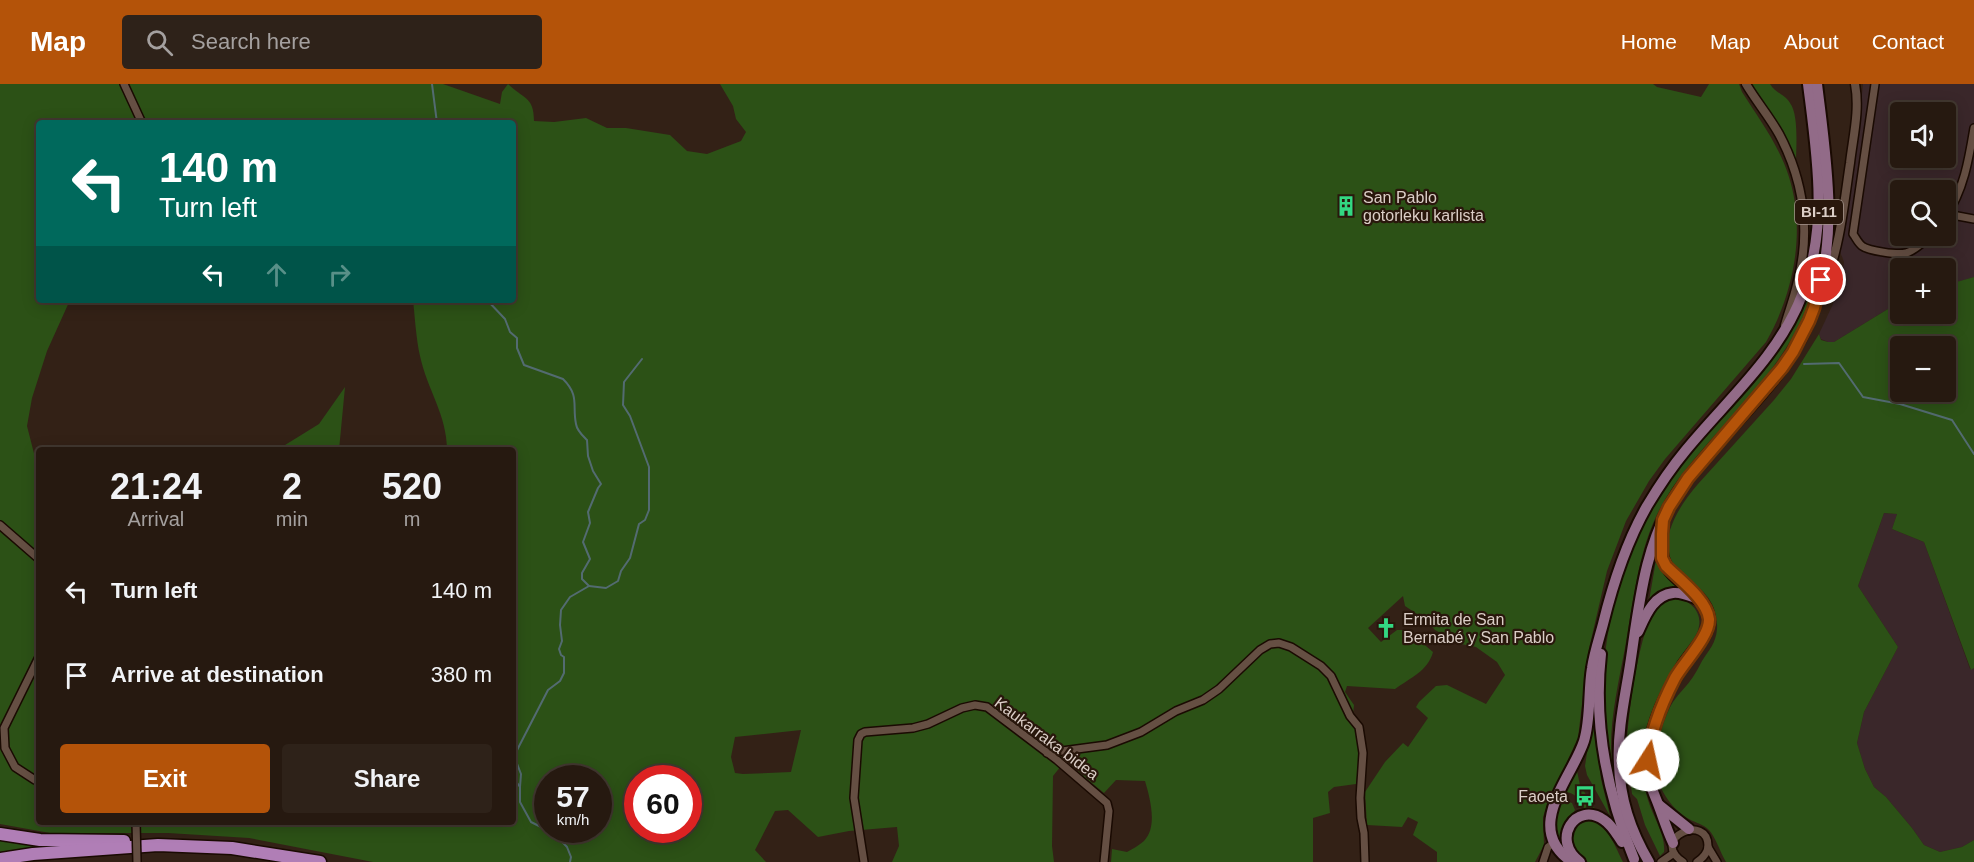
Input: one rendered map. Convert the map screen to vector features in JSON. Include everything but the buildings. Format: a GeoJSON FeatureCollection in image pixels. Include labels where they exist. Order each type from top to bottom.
{"type":"FeatureCollection","features":[{"type":"Feature","properties":{"kind":"highway"},"geometry":{"type":"LineString","coordinates":[[0,834],[40,840],[118,840],[158,845],[232,848],[320,862]]}},
{"type":"Feature","properties":{"kind":"highway"},"geometry":{"type":"LineString","coordinates":[[0,859],[33,854],[158,845]]}},
{"type":"Feature","properties":{"kind":"main road","name":"BI-11"},"geometry":{"type":"LineString","coordinates":[[1635,860],[1614,805],[1602,750],[1598,697],[1606,612],[1620,565],[1634,531],[1661,483],[1687,449],[1755,371],[1782,334],[1799,304],[1815,252],[1820,193],[1808,84]]}},
{"type":"Feature","properties":{"kind":"main road","name":"BI-11"},"geometry":{"type":"LineString","coordinates":[[1649,862],[1625,809],[1619,765],[1620,724],[1647,564],[1663,520],[1688,478],[1782,368],[1803,334],[1814,308],[1828,251],[1830,217],[1817,84]]}},
{"type":"Feature","properties":{"kind":"main road"},"geometry":{"type":"LineString","coordinates":[[1663,520],[1662,558],[1666,566],[1699,599],[1709,620],[1707,629],[1684,663],[1664,700],[1649,750],[1650,781],[1674,848]]}},
{"type":"Feature","properties":{"kind":"main road"},"geometry":{"type":"LineString","coordinates":[[1633,644],[1647,612],[1666,595],[1674,593],[1699,599]]}},
{"type":"Feature","properties":{"kind":"main road"},"geometry":{"type":"LineString","coordinates":[[1572,862],[1565,858],[1555,842],[1550,826],[1552,808],[1584,740],[1592,667],[1606,612]]}},
{"type":"Feature","properties":{"kind":"main road"},"geometry":{"type":"LineString","coordinates":[[1659,805],[1689,829]]}},
{"type":"Feature","properties":{"kind":"main road"},"geometry":{"type":"LineString","coordinates":[[1580,862],[1571,854],[1566,844],[1566,837],[1571,823],[1584,815],[1591,815],[1606,821],[1635,860]]}},
{"type":"Feature","properties":{"kind":"street"},"geometry":{"type":"LineString","coordinates":[[124,84],[141,120]]}},
{"type":"Feature","properties":{"kind":"street"},"geometry":{"type":"LineString","coordinates":[[1746,84],[1782,141],[1793,165],[1802,194],[1804,233],[1802,263],[1782,334]]}},
{"type":"Feature","properties":{"kind":"street"},"geometry":{"type":"LineString","coordinates":[[1814,308],[1827,278],[1841,218],[1857,114],[1855,84]]}},
{"type":"Feature","properties":{"kind":"street"},"geometry":{"type":"LineString","coordinates":[[1875,84],[1853,234],[1862,246],[1872,250],[1906,253],[1917,246]]}},
{"type":"Feature","properties":{"kind":"street"},"geometry":{"type":"LineString","coordinates":[[1956,193],[1965,174],[1974,128]]}},
{"type":"Feature","properties":{"kind":"street"},"geometry":{"type":"LineString","coordinates":[[1956,216],[1974,219]]}},
{"type":"Feature","properties":{"kind":"street"},"geometry":{"type":"LineString","coordinates":[[0,525],[36,556]]}},
{"type":"Feature","properties":{"kind":"street"},"geometry":{"type":"LineString","coordinates":[[1047,753],[1107,745],[1141,732],[1176,711],[1203,700],[1219,689],[1260,650],[1270,644],[1279,643],[1299,651],[1321,666],[1330,676],[1350,716],[1359,727],[1363,753],[1360,798],[1365,862]]}},
{"type":"Feature","properties":{"kind":"street"},"geometry":{"type":"LineString","coordinates":[[36,663],[4,728],[5,748],[15,767],[36,780]]}},
{"type":"Feature","properties":{"kind":"street","name":"Kaukarraka bidea"},"geometry":{"type":"LineString","coordinates":[[864,862],[854,798],[858,740],[861,734],[913,728],[975,705],[987,707],[1098,793],[1107,803],[1109,811],[1104,862]]}},
{"type":"Feature","properties":{"kind":"street"},"geometry":{"type":"LineString","coordinates":[[136,825],[136,862]]}},
{"type":"Feature","properties":{"kind":"street"},"geometry":{"type":"LineString","coordinates":[[1661,862],[1674,848],[1679,834],[1689,829],[1699,831],[1703,835],[1717,862]]}},
{"type":"Feature","properties":{"kind":"street"},"geometry":{"type":"LineString","coordinates":[[1543,862],[1548,847],[1555,842]]}},
{"type":"Feature","properties":{"kind":"street"},"geometry":{"type":"LineString","coordinates":[[1697,862],[1706,854],[1708,847]]}},
{"type":"Feature","properties":{"kind":"street"},"geometry":{"type":"LineString","coordinates":[[1674,848],[1682,862],[1675,862]]}},
{"type":"Feature","properties":{"kind":"shaded area"},"geometry":{"type":"Polygon","coordinates":[[[1863,84],[1974,84],[1974,277],[1956,283],[1956,258],[1890,258],[1890,308],[1834,342],[1828,342],[1821,339],[1819,334],[1842,279],[1844,262],[1839,249],[1846,224],[1863,84]]]}},
{"type":"Feature","properties":{"kind":"shaded area"},"geometry":{"type":"Polygon","coordinates":[[[1884,513],[1897,514],[1892,529],[1924,542],[1970,669],[1974,668],[1974,840],[1962,847],[1940,852],[1924,845],[1886,797],[1874,787],[1865,769],[1857,743],[1864,712],[1898,647],[1858,586],[1884,513]]]}},
{"type":"Feature","properties":{"kind":"green space"},"geometry":{"type":"Polygon","coordinates":[[[0,84],[443,84],[500,104],[502,92],[508,84],[530,102],[534,121],[554,122],[586,118],[607,128],[626,128],[670,135],[687,151],[707,154],[741,141],[746,132],[736,119],[733,106],[720,84],[1653,84],[1657,87],[1701,97],[1709,84],[1739,84],[1785,165],[1794,198],[1797,240],[1784,303],[1766,342],[1665,459],[1649,481],[1626,521],[1607,571],[1588,653],[1578,738],[1543,817],[1544,845],[1535,862],[1437,862],[1437,852],[1413,835],[1418,822],[1408,817],[1402,827],[1367,825],[1365,792],[1385,762],[1403,743],[1408,747],[1428,718],[1416,707],[1419,702],[1436,686],[1447,685],[1486,704],[1505,675],[1497,662],[1476,647],[1461,644],[1435,630],[1426,620],[1405,606],[1403,596],[1368,628],[1381,642],[1397,630],[1407,630],[1433,652],[1431,659],[1423,669],[1395,689],[1347,686],[1345,692],[1354,705],[1352,723],[1360,744],[1356,784],[1334,787],[1328,792],[1330,813],[1313,818],[1313,862],[1111,862],[1112,849],[1127,852],[1144,841],[1151,828],[1152,812],[1145,781],[1116,780],[1104,793],[1065,761],[1053,776],[1052,846],[1054,862],[892,862],[899,846],[897,827],[849,831],[818,837],[788,810],[775,811],[755,850],[766,862],[373,862],[249,838],[168,833],[50,833],[0,824],[0,84]],[[801,730],[735,737],[731,757],[735,773],[791,772],[801,730]]]}},
{"type":"Feature","properties":{"kind":"green space"},"geometry":{"type":"Polygon","coordinates":[[[1750,84],[1770,84],[1786,98],[1793,108],[1796,123],[1796,163],[1781,129],[1750,84]]]}},
{"type":"Feature","properties":{"kind":"green space"},"geometry":{"type":"Polygon","coordinates":[[[1823,231],[1819,266],[1811,297],[1799,325],[1767,376],[1672,489],[1648,537],[1638,574],[1614,710],[1611,747],[1616,792],[1608,759],[1601,693],[1612,612],[1628,560],[1652,511],[1682,465],[1759,377],[1789,333],[1807,291],[1823,231]]]}},
{"type":"Feature","properties":{"kind":"green space"},"geometry":{"type":"Polygon","coordinates":[[[1974,277],[1974,668],[1971,670],[1924,542],[1892,529],[1897,514],[1884,513],[1858,586],[1898,647],[1864,712],[1857,743],[1865,769],[1874,787],[1886,797],[1924,845],[1940,852],[1962,847],[1974,840],[1974,862],[1726,862],[1709,830],[1683,815],[1668,799],[1660,786],[1656,772],[1657,746],[1666,717],[1673,702],[1693,677],[1712,646],[1717,629],[1715,612],[1709,598],[1671,560],[1668,547],[1672,523],[1694,489],[1791,379],[1819,334],[1821,340],[1834,342],[1890,308],[1890,324],[1956,324],[1956,282],[1974,277]]]}},
{"type":"Feature","properties":{"kind":"green space"},"geometry":{"type":"Polygon","coordinates":[[[345,387],[339,447],[282,447],[319,424],[345,387]]]}},
{"type":"Feature","properties":{"kind":"green space"},"geometry":{"type":"Polygon","coordinates":[[[1656,560],[1665,575],[1684,590],[1656,595],[1649,601],[1656,560]]]}},
{"type":"Feature","properties":{"kind":"green space"},"geometry":{"type":"Polygon","coordinates":[[[1676,598],[1686,601],[1694,608],[1699,621],[1697,633],[1660,696],[1646,744],[1645,789],[1663,839],[1664,852],[1660,856],[1645,825],[1637,799],[1632,794],[1627,743],[1635,675],[1649,623],[1661,604],[1676,598]]]}},
{"type":"Feature","properties":{"kind":"green space"},"geometry":{"type":"Polygon","coordinates":[[[1593,713],[1601,779],[1610,816],[1587,775],[1585,766],[1593,713]]]}},
{"type":"Feature","properties":{"kind":"green space"},"geometry":{"type":"Polygon","coordinates":[[[1577,771],[1580,785],[1595,809],[1583,809],[1576,797],[1564,792],[1577,771]]]}},
{"type":"Feature","properties":{"kind":"green space"},"geometry":{"type":"Polygon","coordinates":[[[1566,801],[1572,803],[1575,810],[1562,829],[1560,843],[1555,826],[1555,813],[1557,808],[1566,801]]]}},
{"type":"Feature","properties":{"kind":"green space"},"geometry":{"type":"Polygon","coordinates":[[[1590,821],[1597,823],[1607,832],[1623,862],[1588,862],[1573,848],[1571,838],[1574,830],[1580,824],[1590,821]]]}},
{"type":"Feature","properties":{"kind":"green space"},"geometry":{"type":"Polygon","coordinates":[[[0,839],[47,845],[0,852],[0,839]]]}},
{"type":"Feature","properties":{"kind":"waterway"},"geometry":{"type":"LineString","coordinates":[[432,84],[437,120]]}},
{"type":"Feature","properties":{"kind":"waterway"},"geometry":{"type":"LineString","coordinates":[[490,303],[505,319],[510,332],[517,338],[517,348],[524,365],[563,379],[572,391],[577,427],[587,440],[588,456],[601,484],[588,512],[590,523],[583,542],[590,559],[582,573],[582,579],[589,586],[570,597],[561,610],[562,641],[559,649],[564,657],[564,673],[560,681],[548,690],[516,752]]}},
{"type":"Feature","properties":{"kind":"waterway"},"geometry":{"type":"LineString","coordinates":[[589,586],[606,588],[618,581],[621,571],[630,558],[639,524],[645,520],[649,510],[649,467],[630,416],[623,405],[624,382],[642,359]]}},
{"type":"Feature","properties":{"kind":"waterway"},"geometry":{"type":"LineString","coordinates":[[1804,364],[1839,363],[1863,397],[1900,404],[1952,420],[1974,454]]}},
{"type":"Feature","properties":{"kind":"waterway"},"geometry":{"type":"LineString","coordinates":[[516,761],[521,774],[520,787]]}},
{"type":"Feature","properties":{"kind":"waterway"},"geometry":{"type":"LineString","coordinates":[[516,781],[520,787],[520,802],[531,822],[555,834],[567,847],[571,857],[570,862]]}},
{"type":"Feature","properties":{"kind":"place","name":"San Pablo gotorleku karlista"},"geometry":{"type":"Point","coordinates":[1346,206]}},
{"type":"Feature","properties":{"kind":"place","name":"Ermita de San Bernabé y San Pablo"},"geometry":{"type":"Point","coordinates":[1386,628]}},
{"type":"Feature","properties":{"kind":"place","name":"Faoeta"},"geometry":{"type":"Point","coordinates":[1585,796]}},
{"type":"Feature","properties":{"kind":"route"},"geometry":{"type":"LineString","coordinates":[[1648,760],[1655,725],[1664,700],[1684,663],[1704,636],[1709,620],[1704,605],[1666,566],[1662,558],[1663,520],[1688,478],[1764,392],[1793,352],[1814,308],[1821,280]]}}]}
